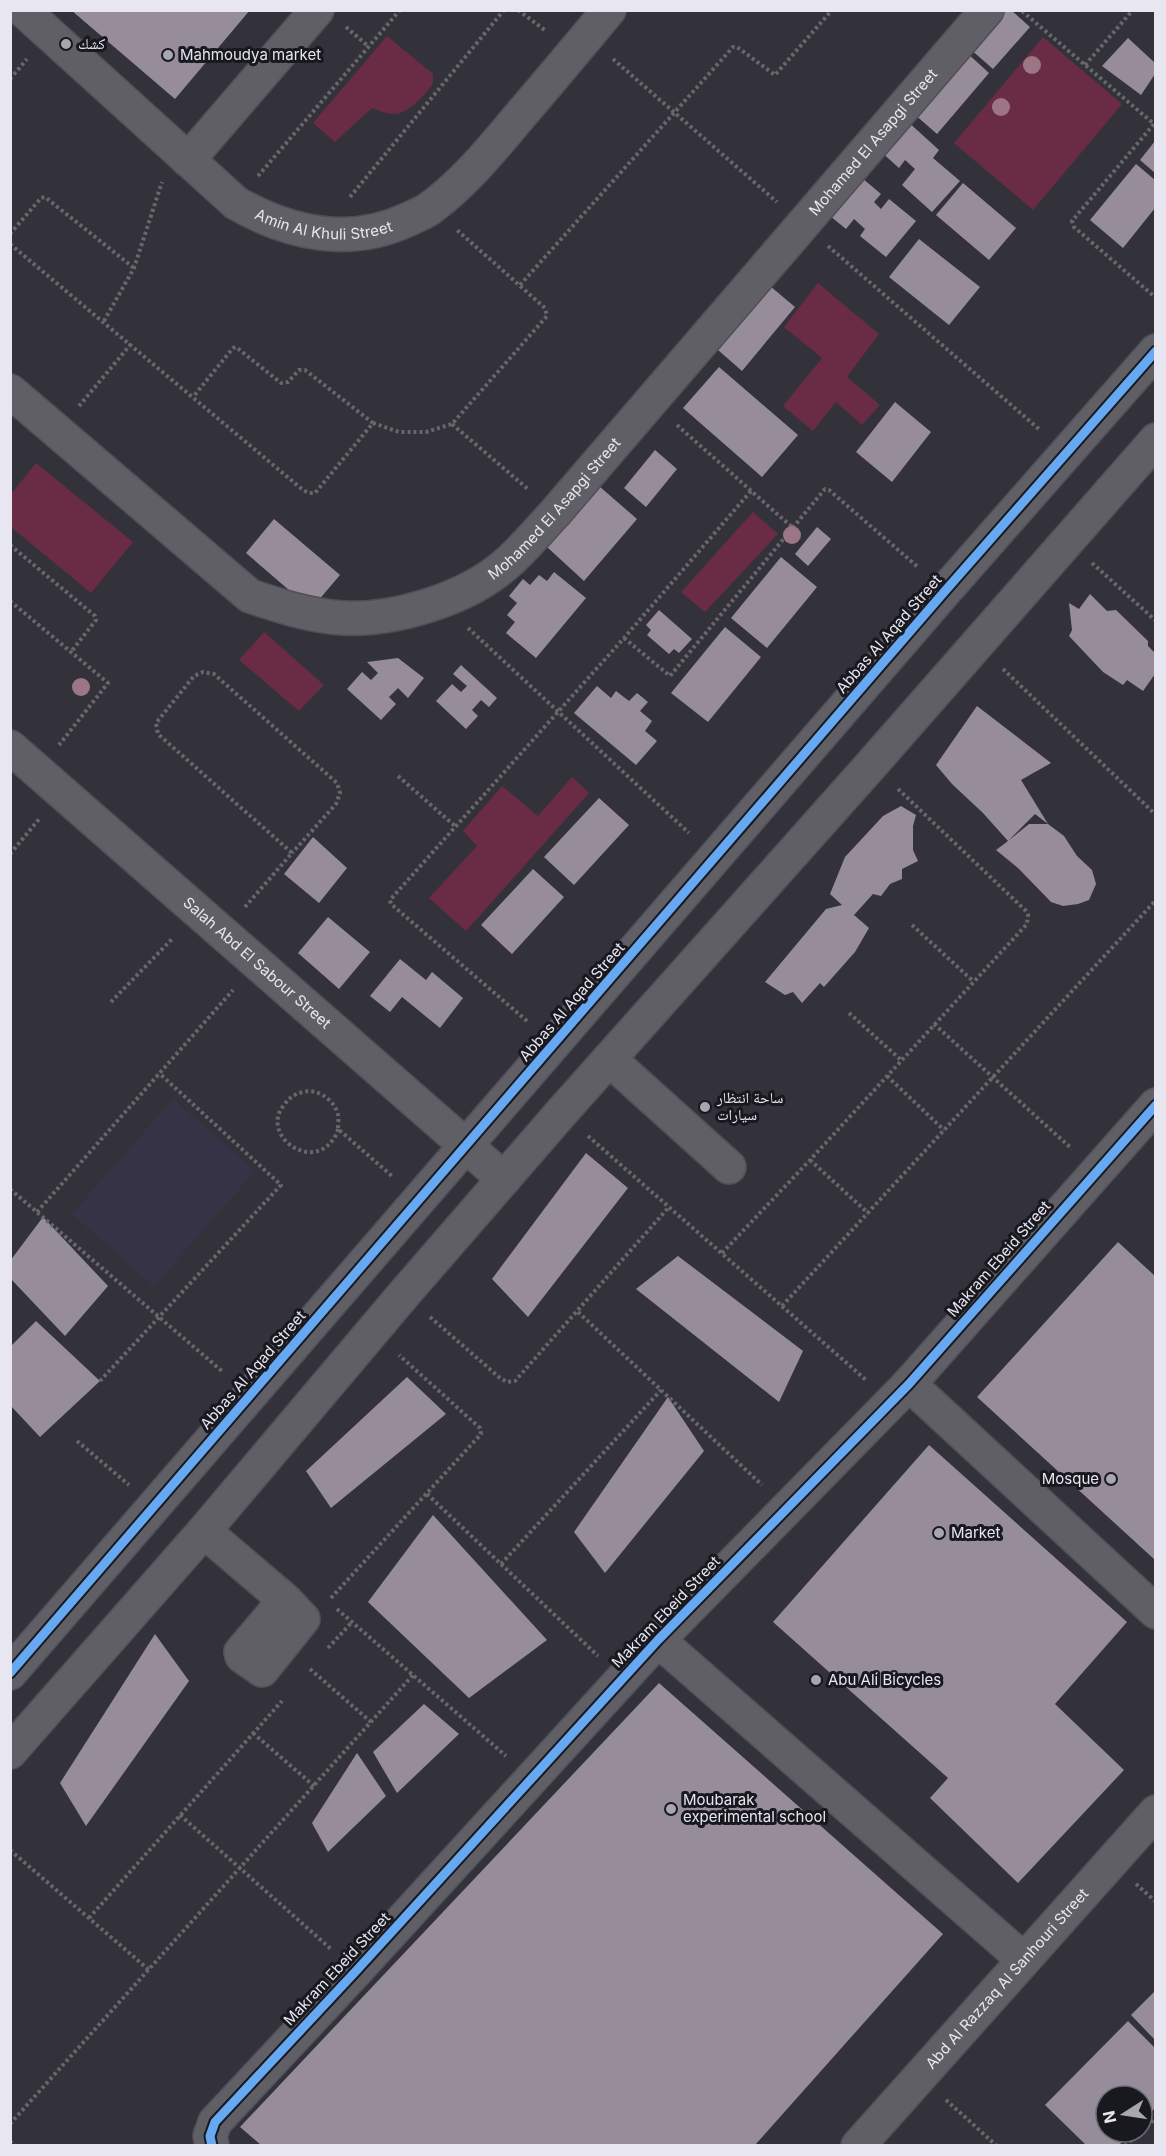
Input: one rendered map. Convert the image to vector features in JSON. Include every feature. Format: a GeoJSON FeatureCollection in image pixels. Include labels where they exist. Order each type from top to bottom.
{"type":"FeatureCollection","features":[{"type":"Feature","properties":{"kind":"street","name":"Amin Al Khuli Street"},"geometry":{"type":"LineString","coordinates":[[23,10],[236,203],[261,218],[290,229],[319,234],[359,234],[397,225],[432,208],[475,169],[609,10]]}},
{"type":"Feature","properties":{"kind":"street"},"geometry":{"type":"LineString","coordinates":[[181,154],[317,10]]}},
{"type":"Feature","properties":{"kind":"street","name":"Mohamed El Asapgi Street"},"geometry":{"type":"LineString","coordinates":[[10,391],[250,596],[296,611],[344,618],[393,614],[440,602],[473,586],[504,566],[555,513],[987,10]]}},
{"type":"Feature","properties":{"kind":"street","name":"Abbas Al Aqad Street"},"geometry":{"type":"LineString","coordinates":[[10,1673],[1155,351]]}},
{"type":"Feature","properties":{"kind":"street"},"geometry":{"type":"LineString","coordinates":[[10,1752],[204,1531],[404,1294],[561,1113],[872,764],[1155,440]]}},
{"type":"Feature","properties":{"kind":"street","name":"Salah Abd El Sabour Street"},"geometry":{"type":"LineString","coordinates":[[10,747],[504,1179]]}},
{"type":"Feature","properties":{"kind":"street"},"geometry":{"type":"LineString","coordinates":[[609,1059],[729,1167]]}},
{"type":"Feature","properties":{"kind":"street","name":"Makram Ebeid Street"},"geometry":{"type":"LineString","coordinates":[[212,2145],[210,2136],[215,2122],[658,1640],[900,1393],[1155,1105]]}},
{"type":"Feature","properties":{"kind":"street"},"geometry":{"type":"LineString","coordinates":[[900,1393],[1155,1612]]}},
{"type":"Feature","properties":{"kind":"street"},"geometry":{"type":"LineString","coordinates":[[204,1531],[285,1600]]}},
{"type":"Feature","properties":{"kind":"street"},"geometry":{"type":"LineString","coordinates":[[658,1640],[1024,1960]]}},
{"type":"Feature","properties":{"kind":"street","name":"Abd Al Razzaq Al Sanhouri Street"},"geometry":{"type":"LineString","coordinates":[[858,2145],[1155,1812]]}},
{"type":"Feature","properties":{"kind":"path"},"geometry":{"type":"LineString","coordinates":[[236,203],[400,10]]}},
{"type":"Feature","properties":{"kind":"path"},"geometry":{"type":"LineString","coordinates":[[319,234],[504,10]]}},
{"type":"Feature","properties":{"kind":"path"},"geometry":{"type":"LineString","coordinates":[[520,285],[733,47],[737,46],[775,75],[832,10]]}},
{"type":"Feature","properties":{"kind":"path"},"geometry":{"type":"LineString","coordinates":[[1022,10],[1154,124],[1072,221],[1072,224],[1155,298]]}},
{"type":"Feature","properties":{"kind":"path"},"geometry":{"type":"LineString","coordinates":[[1085,65],[1133,10]]}},
{"type":"Feature","properties":{"kind":"path"},"geometry":{"type":"LineString","coordinates":[[104,322],[134,268],[181,154]]}},
{"type":"Feature","properties":{"kind":"path"},"geometry":{"type":"LineString","coordinates":[[10,234],[41,198],[45,197],[134,268]]}},
{"type":"Feature","properties":{"kind":"path"},"geometry":{"type":"LineString","coordinates":[[193,397],[236,347],[281,383],[288,382],[299,370],[305,370],[373,423],[399,432],[426,432],[452,424],[546,316],[545,308],[432,208]]}},
{"type":"Feature","properties":{"kind":"path"},"geometry":{"type":"LineString","coordinates":[[10,244],[309,493],[315,492],[373,423]]}},
{"type":"Feature","properties":{"kind":"path"},"geometry":{"type":"LineString","coordinates":[[58,431],[131,344]]}},
{"type":"Feature","properties":{"kind":"path"},"geometry":{"type":"LineString","coordinates":[[651,402],[793,528]]}},
{"type":"Feature","properties":{"kind":"path"},"geometry":{"type":"LineString","coordinates":[[452,424],[555,513]]}},
{"type":"Feature","properties":{"kind":"path"},"geometry":{"type":"LineString","coordinates":[[624,638],[670,676],[825,489],[830,490],[945,591]]}},
{"type":"Feature","properties":{"kind":"path"},"geometry":{"type":"LineString","coordinates":[[554,1045],[390,902],[751,491]]}},
{"type":"Feature","properties":{"kind":"path"},"geometry":{"type":"LineString","coordinates":[[1066,540],[1155,621]]}},
{"type":"Feature","properties":{"kind":"path"},"geometry":{"type":"LineString","coordinates":[[10,545],[95,616],[96,620],[71,652]]}},
{"type":"Feature","properties":{"kind":"path"},"geometry":{"type":"LineString","coordinates":[[10,601],[108,683],[49,782],[10,854]]}},
{"type":"Feature","properties":{"kind":"path"},"geometry":{"type":"LineString","coordinates":[[440,602],[716,858]]}},
{"type":"Feature","properties":{"kind":"path"},"geometry":{"type":"LineString","coordinates":[[976,643],[1155,815]]}},
{"type":"Feature","properties":{"kind":"path"},"geometry":{"type":"LineString","coordinates":[[223,933],[336,804],[340,793],[337,783],[214,674],[203,672],[194,676],[156,723],[158,734],[292,853]]}},
{"type":"Feature","properties":{"kind":"path"},"geometry":{"type":"LineString","coordinates":[[722,1253],[1027,924],[1029,915],[1018,903],[872,764]]}},
{"type":"Feature","properties":{"kind":"path"},"geometry":{"type":"LineString","coordinates":[[398,776],[456,827]]}},
{"type":"Feature","properties":{"kind":"path"},"geometry":{"type":"LineString","coordinates":[[782,1306],[1155,900]]}},
{"type":"Feature","properties":{"kind":"path"},"geometry":{"type":"LineString","coordinates":[[111,1002],[198,912]]}},
{"type":"Feature","properties":{"kind":"path"},"geometry":{"type":"LineString","coordinates":[[912,925],[973,981]]}},
{"type":"Feature","properties":{"kind":"path"},"geometry":{"type":"LineString","coordinates":[[37,1212],[257,963]]}},
{"type":"Feature","properties":{"kind":"path"},"geometry":{"type":"LineString","coordinates":[[849,1013],[901,1060]]}},
{"type":"Feature","properties":{"kind":"path"},"geometry":{"type":"LineString","coordinates":[[934,1024],[1096,1172]]}},
{"type":"Feature","properties":{"kind":"path"},"geometry":{"type":"LineString","coordinates":[[100,1381],[281,1185],[159,1073]]}},
{"type":"Feature","properties":{"kind":"path"},"geometry":{"type":"LineString","coordinates":[[887,1076],[944,1130]]}},
{"type":"Feature","properties":{"kind":"path"},"geometry":{"type":"LineString","coordinates":[[338,1129],[332,1142],[320,1151],[306,1153],[292,1148],[281,1137],[278,1122],[281,1108],[291,1097],[304,1091],[319,1093],[331,1101],[338,1114],[338,1129],[419,1201]]}},
{"type":"Feature","properties":{"kind":"path"},"geometry":{"type":"LineString","coordinates":[[561,1113],[782,1306],[900,1393]]}},
{"type":"Feature","properties":{"kind":"path"},"geometry":{"type":"LineString","coordinates":[[810,1160],[868,1213]]}},
{"type":"Feature","properties":{"kind":"path"},"geometry":{"type":"LineString","coordinates":[[10,1189],[251,1396]]}},
{"type":"Feature","properties":{"kind":"path"},"geometry":{"type":"LineString","coordinates":[[404,1294],[500,1378],[507,1382],[515,1381],[669,1208]]}},
{"type":"Feature","properties":{"kind":"path"},"geometry":{"type":"LineString","coordinates":[[578,1312],[787,1508]]}},
{"type":"Feature","properties":{"kind":"path"},"geometry":{"type":"LineString","coordinates":[[372,1332],[480,1428],[481,1434],[330,1599],[332,1604],[352,1622],[531,1778]]}},
{"type":"Feature","properties":{"kind":"path"},"geometry":{"type":"LineString","coordinates":[[501,1564],[662,1390]]}},
{"type":"Feature","properties":{"kind":"path"},"geometry":{"type":"LineString","coordinates":[[77,1441],[155,1506]]}},
{"type":"Feature","properties":{"kind":"path"},"geometry":{"type":"LineString","coordinates":[[427,1494],[622,1679]]}},
{"type":"Feature","properties":{"kind":"path"},"geometry":{"type":"LineString","coordinates":[[324,1653],[352,1622]]}},
{"type":"Feature","properties":{"kind":"path"},"geometry":{"type":"LineString","coordinates":[[303,1677],[317,1661]]}},
{"type":"Feature","properties":{"kind":"path"},"geometry":{"type":"LineString","coordinates":[[310,1669],[371,1722]]}},
{"type":"Feature","properties":{"kind":"path"},"geometry":{"type":"LineString","coordinates":[[10,2124],[414,1675]]}},
{"type":"Feature","properties":{"kind":"path"},"geometry":{"type":"LineString","coordinates":[[89,1918],[289,1693]]}},
{"type":"Feature","properties":{"kind":"path"},"geometry":{"type":"LineString","coordinates":[[253,1733],[314,1786]]}},
{"type":"Feature","properties":{"kind":"path"},"geometry":{"type":"LineString","coordinates":[[180,1815],[356,1971]]}},
{"type":"Feature","properties":{"kind":"path"},"geometry":{"type":"LineString","coordinates":[[10,1850],[149,1970]]}},
{"type":"Feature","properties":{"kind":"path"},"geometry":{"type":"LineString","coordinates":[[919,2077],[997,2145]]}},
{"type":"Feature","properties":{"kind":"path"},"geometry":{"type":"LineString","coordinates":[[10,2140],[16,2145]]}},
{"type":"Feature","properties":{"kind":"shaded area"},"geometry":{"type":"Polygon","coordinates":[[[387,36],[433,74],[433,83],[417,102],[401,113],[384,112],[372,108],[335,142],[313,123],[387,36]]]}},
{"type":"Feature","properties":{"kind":"shaded area"},"geometry":{"type":"Polygon","coordinates":[[[1043,37],[1122,104],[1033,210],[954,143],[1043,37]]]}},
{"type":"Feature","properties":{"kind":"shaded area"},"geometry":{"type":"Polygon","coordinates":[[[818,283],[879,334],[847,377],[880,405],[862,425],[836,402],[813,431],[783,406],[822,358],[784,327],[818,283]]]}},
{"type":"Feature","properties":{"kind":"shaded area"},"geometry":{"type":"Polygon","coordinates":[[[36,463],[133,542],[91,593],[11,527],[11,494],[36,463]]]}},
{"type":"Feature","properties":{"kind":"shaded area"},"geometry":{"type":"Polygon","coordinates":[[[753,512],[778,534],[705,612],[681,592],[753,512]]]}},
{"type":"Feature","properties":{"kind":"shaded area"},"geometry":{"type":"Polygon","coordinates":[[[264,632],[324,685],[299,711],[239,660],[264,632]]]}},
{"type":"Feature","properties":{"kind":"shaded area"},"geometry":{"type":"Polygon","coordinates":[[[572,777],[589,793],[466,931],[429,898],[477,846],[463,831],[502,786],[538,816],[572,777]]]}},
{"type":"Feature","properties":{"kind":"shaded area"},"geometry":{"type":"Polygon","coordinates":[[[173,1099],[255,1171],[154,1286],[72,1214],[173,1099]]]}},
{"type":"Feature","properties":{"kind":"building","name":"Mahmoudya market"},"geometry":{"type":"Polygon","coordinates":[[[71,10],[250,10],[175,99],[71,10]]]}},
{"type":"Feature","properties":{"kind":"building"},"geometry":{"type":"Polygon","coordinates":[[[1001,10],[1011,10],[1030,27],[993,69],[969,48],[1001,10]]]}},
{"type":"Feature","properties":{"kind":"building"},"geometry":{"type":"Polygon","coordinates":[[[1128,38],[1155,63],[1155,74],[1141,95],[1102,66],[1128,38]]]}},
{"type":"Feature","properties":{"kind":"building"},"geometry":{"type":"Polygon","coordinates":[[[966,52],[989,73],[937,134],[913,113],[966,52]]]}},
{"type":"Feature","properties":{"kind":"building"},"geometry":{"type":"Polygon","coordinates":[[[906,120],[939,150],[933,158],[960,181],[932,212],[902,185],[915,169],[905,160],[899,168],[879,150],[906,120]]]}},
{"type":"Feature","properties":{"kind":"building"},"geometry":{"type":"Polygon","coordinates":[[[1155,141],[1155,173],[1140,160],[1155,141]]]}},
{"type":"Feature","properties":{"kind":"building"},"geometry":{"type":"Polygon","coordinates":[[[1136,164],[1155,180],[1155,208],[1123,248],[1090,220],[1136,164]]]}},
{"type":"Feature","properties":{"kind":"building"},"geometry":{"type":"Polygon","coordinates":[[[856,173],[881,194],[874,202],[881,209],[889,199],[916,221],[886,257],[860,236],[865,229],[854,219],[846,229],[824,211],[856,173]]]}},
{"type":"Feature","properties":{"kind":"building"},"geometry":{"type":"Polygon","coordinates":[[[963,183],[1016,228],[989,260],[936,215],[963,183]]]}},
{"type":"Feature","properties":{"kind":"building"},"geometry":{"type":"Polygon","coordinates":[[[919,239],[980,287],[949,325],[889,277],[919,239]]]}},
{"type":"Feature","properties":{"kind":"building"},"geometry":{"type":"Polygon","coordinates":[[[770,286],[795,307],[742,371],[718,350],[770,286]]]}},
{"type":"Feature","properties":{"kind":"building"},"geometry":{"type":"Polygon","coordinates":[[[719,367],[798,435],[762,477],[683,408],[719,367]]]}},
{"type":"Feature","properties":{"kind":"building"},"geometry":{"type":"Polygon","coordinates":[[[895,402],[931,432],[892,482],[856,452],[895,402]]]}},
{"type":"Feature","properties":{"kind":"building"},"geometry":{"type":"Polygon","coordinates":[[[655,450],[677,469],[646,507],[624,488],[655,450]]]}},
{"type":"Feature","properties":{"kind":"building"},"geometry":{"type":"Polygon","coordinates":[[[599,486],[637,519],[584,581],[547,547],[599,486]]]}},
{"type":"Feature","properties":{"kind":"building"},"geometry":{"type":"Polygon","coordinates":[[[274,519],[340,575],[311,609],[246,553],[274,519]]]}},
{"type":"Feature","properties":{"kind":"building"},"geometry":{"type":"Polygon","coordinates":[[[817,527],[831,539],[808,566],[795,554],[817,527]]]}},
{"type":"Feature","properties":{"kind":"building"},"geometry":{"type":"Polygon","coordinates":[[[781,557],[817,587],[767,648],[731,618],[781,557]]]}},
{"type":"Feature","properties":{"kind":"building"},"geometry":{"type":"Polygon","coordinates":[[[554,572],[586,598],[536,658],[506,633],[515,622],[507,615],[517,603],[509,596],[523,579],[530,585],[539,575],[547,581],[554,572]]]}},
{"type":"Feature","properties":{"kind":"building"},"geometry":{"type":"Polygon","coordinates":[[[1090,594],[1107,611],[1116,610],[1148,641],[1148,646],[1155,653],[1155,674],[1143,691],[1127,680],[1123,685],[1103,672],[1069,636],[1072,630],[1069,603],[1079,609],[1090,594]]]}},
{"type":"Feature","properties":{"kind":"building"},"geometry":{"type":"Polygon","coordinates":[[[659,610],[692,639],[679,653],[674,649],[669,654],[647,635],[651,630],[646,625],[659,610]]]}},
{"type":"Feature","properties":{"kind":"building"},"geometry":{"type":"Polygon","coordinates":[[[725,627],[761,657],[708,722],[671,693],[725,627]]]}},
{"type":"Feature","properties":{"kind":"building"},"geometry":{"type":"Polygon","coordinates":[[[398,658],[424,678],[408,698],[398,688],[389,697],[396,704],[381,720],[347,689],[362,672],[371,680],[378,673],[367,662],[398,658]]]}},
{"type":"Feature","properties":{"kind":"building"},"geometry":{"type":"Polygon","coordinates":[[[461,665],[497,698],[489,707],[481,700],[472,710],[478,716],[466,729],[436,701],[452,684],[461,692],[467,686],[453,674],[461,665]]]}},
{"type":"Feature","properties":{"kind":"building"},"geometry":{"type":"Polygon","coordinates":[[[597,686],[611,698],[616,691],[629,701],[637,693],[648,702],[640,711],[652,721],[645,731],[657,741],[636,765],[574,713],[597,686]]]}},
{"type":"Feature","properties":{"kind":"building"},"geometry":{"type":"Polygon","coordinates":[[[977,706],[1051,763],[1021,780],[1048,824],[1035,814],[1008,841],[936,765],[977,706]]]}},
{"type":"Feature","properties":{"kind":"building"},"geometry":{"type":"Polygon","coordinates":[[[599,798],[629,825],[574,885],[544,857],[599,798]]]}},
{"type":"Feature","properties":{"kind":"building"},"geometry":{"type":"Polygon","coordinates":[[[901,806],[916,815],[913,826],[913,850],[918,861],[902,869],[902,879],[890,884],[881,896],[873,894],[854,915],[869,928],[855,952],[824,987],[820,983],[802,1003],[793,992],[785,995],[765,982],[826,909],[842,905],[830,894],[845,857],[883,816],[901,806]]]}},
{"type":"Feature","properties":{"kind":"building"},"geometry":{"type":"Polygon","coordinates":[[[1029,824],[1048,824],[1064,836],[1077,856],[1092,870],[1096,884],[1089,900],[1063,906],[1051,902],[1018,868],[996,850],[1029,824]]]}},
{"type":"Feature","properties":{"kind":"building"},"geometry":{"type":"Polygon","coordinates":[[[313,837],[347,868],[319,903],[284,874],[313,837]]]}},
{"type":"Feature","properties":{"kind":"building"},"geometry":{"type":"Polygon","coordinates":[[[533,869],[564,897],[512,954],[481,925],[533,869]]]}},
{"type":"Feature","properties":{"kind":"building"},"geometry":{"type":"Polygon","coordinates":[[[328,917],[370,952],[339,989],[298,953],[328,917]]]}},
{"type":"Feature","properties":{"kind":"building"},"geometry":{"type":"Polygon","coordinates":[[[400,959],[426,980],[432,972],[463,998],[440,1028],[402,997],[390,1012],[370,996],[400,959]]]}},
{"type":"Feature","properties":{"kind":"building"},"geometry":{"type":"Polygon","coordinates":[[[586,1153],[628,1188],[528,1317],[492,1279],[586,1153]]]}},
{"type":"Feature","properties":{"kind":"building"},"geometry":{"type":"Polygon","coordinates":[[[43,1217],[108,1286],[65,1336],[10,1278],[10,1261],[43,1217]]]}},
{"type":"Feature","properties":{"kind":"building","name":"Mosque"},"geometry":{"type":"Polygon","coordinates":[[[1118,1242],[1155,1276],[1155,1560],[977,1397],[1118,1242]]]}},
{"type":"Feature","properties":{"kind":"building"},"geometry":{"type":"Polygon","coordinates":[[[678,1256],[803,1351],[779,1402],[636,1289],[678,1256]]]}},
{"type":"Feature","properties":{"kind":"building"},"geometry":{"type":"Polygon","coordinates":[[[36,1321],[100,1381],[40,1437],[10,1405],[10,1347],[36,1321]]]}},
{"type":"Feature","properties":{"kind":"building"},"geometry":{"type":"Polygon","coordinates":[[[407,1377],[446,1414],[331,1508],[306,1471],[407,1377]]]}},
{"type":"Feature","properties":{"kind":"building"},"geometry":{"type":"Polygon","coordinates":[[[668,1397],[704,1451],[605,1573],[574,1532],[668,1397]]]}},
{"type":"Feature","properties":{"kind":"building","name":"Market"},"geometry":{"type":"Polygon","coordinates":[[[929,1445],[1127,1622],[1055,1704],[1124,1770],[1018,1883],[930,1798],[948,1778],[773,1622],[929,1445]]]}},
{"type":"Feature","properties":{"kind":"building"},"geometry":{"type":"Polygon","coordinates":[[[433,1515],[547,1640],[469,1698],[368,1602],[433,1515]]]}},
{"type":"Feature","properties":{"kind":"building"},"geometry":{"type":"Polygon","coordinates":[[[155,1634],[189,1681],[86,1826],[60,1783],[155,1634]]]}},
{"type":"Feature","properties":{"kind":"building","name":"Moubarak experimental school"},"geometry":{"type":"Polygon","coordinates":[[[659,1683],[943,1934],[755,2145],[261,2145],[240,2127],[659,1683]]]}},
{"type":"Feature","properties":{"kind":"building"},"geometry":{"type":"Polygon","coordinates":[[[424,1704],[459,1734],[397,1793],[373,1752],[424,1704]]]}},
{"type":"Feature","properties":{"kind":"building"},"geometry":{"type":"Polygon","coordinates":[[[357,1753],[386,1796],[328,1852],[312,1823],[357,1753]]]}},
{"type":"Feature","properties":{"kind":"building"},"geometry":{"type":"Polygon","coordinates":[[[1155,1991],[1155,2040],[1131,2015],[1155,1991]]]}},
{"type":"Feature","properties":{"kind":"building"},"geometry":{"type":"Polygon","coordinates":[[[1128,2021],[1155,2048],[1154,2109],[1154,2084],[1094,2084],[1094,2144],[1119,2145],[1086,2145],[1045,2105],[1128,2021]]]}},
{"type":"Feature","properties":{"kind":"cycle path"},"geometry":{"type":"LineString","coordinates":[[10,1673],[945,591],[1156,351]]}},
{"type":"Feature","properties":{"kind":"cycle path"},"geometry":{"type":"LineString","coordinates":[[212,2146],[210,2136],[215,2122],[658,1640],[909,1384],[1156,1105]]}},
{"type":"Feature","properties":{"kind":"place","name":"كشك"},"geometry":{"type":"Point","coordinates":[66,44]}},
{"type":"Feature","properties":{"kind":"place","name":"Mahmoudya market"},"geometry":{"type":"Point","coordinates":[168,55]}},
{"type":"Feature","properties":{"kind":"place","name":"ساحة انتظار سيارات"},"geometry":{"type":"Point","coordinates":[705,1107]}},
{"type":"Feature","properties":{"kind":"place","name":"Mosque"},"geometry":{"type":"Point","coordinates":[1111,1479]}},
{"type":"Feature","properties":{"kind":"place","name":"Market"},"geometry":{"type":"Point","coordinates":[939,1533]}},
{"type":"Feature","properties":{"kind":"place","name":"Abu Ali Bicycles"},"geometry":{"type":"Point","coordinates":[816,1680]}},
{"type":"Feature","properties":{"kind":"place","name":"Moubarak experimental school"},"geometry":{"type":"Point","coordinates":[671,1809]}}]}
